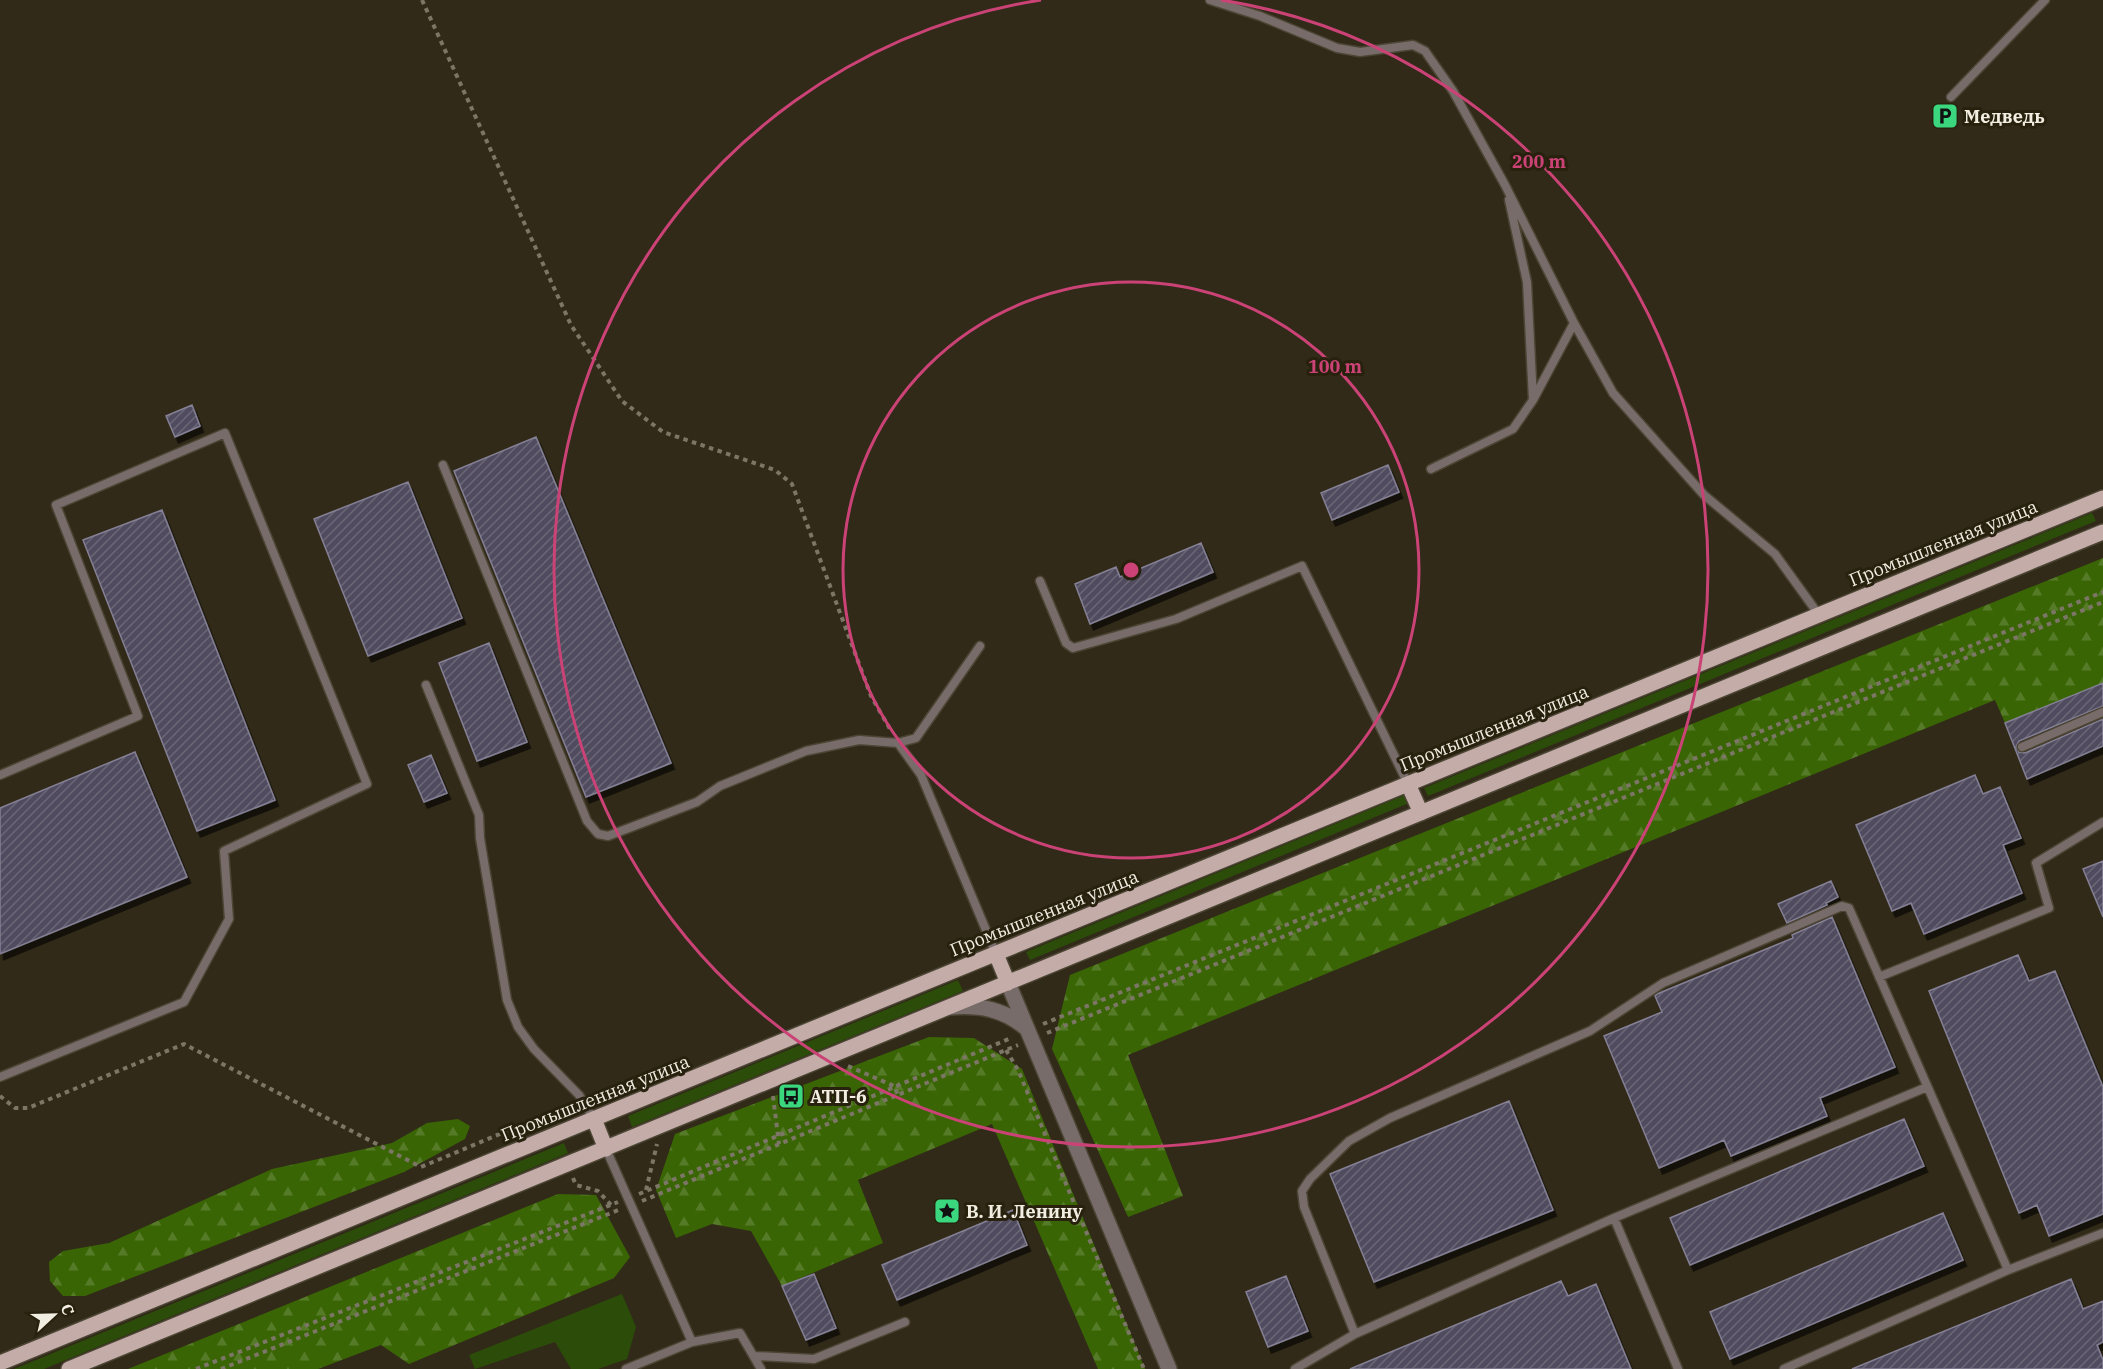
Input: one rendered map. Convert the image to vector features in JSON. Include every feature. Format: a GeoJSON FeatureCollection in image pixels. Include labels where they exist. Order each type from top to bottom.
{"type":"FeatureCollection","features":[{"type":"Feature","properties":{"kind":"main road","name":"Промышленная улица"},"geometry":{"type":"LineString","coordinates":[[0,1363],[2103,498]]}},
{"type":"Feature","properties":{"kind":"main road"},"geometry":{"type":"LineString","coordinates":[[69,1369],[2103,532]]}},
{"type":"Feature","properties":{"kind":"main road"},"geometry":{"type":"LineString","coordinates":[[1408,784],[1420,813]]}},
{"type":"Feature","properties":{"kind":"main road"},"geometry":{"type":"LineString","coordinates":[[996,954],[1008,983]]}},
{"type":"Feature","properties":{"kind":"main road"},"geometry":{"type":"LineString","coordinates":[[594,1119],[606,1149]]}},
{"type":"Feature","properties":{"kind":"street"},"geometry":{"type":"LineString","coordinates":[[1008,983],[1169,1369]]}},
{"type":"Feature","properties":{"kind":"street"},"geometry":{"type":"LineString","coordinates":[[948,1008],[974,1005],[997,1010],[1013,1018],[1030,1035]]}},
{"type":"Feature","properties":{"kind":"lane"},"geometry":{"type":"LineString","coordinates":[[1210,0],[1260,16],[1337,48],[1360,52],[1413,45],[1425,51],[1453,91],[1505,185],[1574,323],[1613,393],[1704,495],[1775,554],[1819,615]]}},
{"type":"Feature","properties":{"kind":"lane"},"geometry":{"type":"LineString","coordinates":[[1951,97],[2045,0]]}},
{"type":"Feature","properties":{"kind":"lane"},"geometry":{"type":"LineString","coordinates":[[1505,185],[1527,282],[1533,400]]}},
{"type":"Feature","properties":{"kind":"lane"},"geometry":{"type":"LineString","coordinates":[[1431,469],[1513,429],[1533,400],[1574,323]]}},
{"type":"Feature","properties":{"kind":"lane"},"geometry":{"type":"LineString","coordinates":[[0,775],[138,716],[56,505],[225,433],[367,784],[224,851],[228,919],[184,1002],[0,1077]]}},
{"type":"Feature","properties":{"kind":"lane"},"geometry":{"type":"LineString","coordinates":[[443,465],[587,821],[598,834],[608,836],[697,802],[720,786],[806,751],[859,740],[898,743],[916,738],[980,646]]}},
{"type":"Feature","properties":{"kind":"lane"},"geometry":{"type":"LineString","coordinates":[[1040,581],[1066,643],[1073,648],[1176,619],[1302,566],[1408,784]]}},
{"type":"Feature","properties":{"kind":"lane"},"geometry":{"type":"LineString","coordinates":[[426,685],[479,816],[480,838],[507,1000],[518,1027],[534,1049],[579,1095],[594,1119]]}},
{"type":"Feature","properties":{"kind":"lane"},"geometry":{"type":"LineString","coordinates":[[2022,747],[2103,712]]}},
{"type":"Feature","properties":{"kind":"lane"},"geometry":{"type":"LineString","coordinates":[[898,743],[921,775],[996,954]]}},
{"type":"Feature","properties":{"kind":"lane"},"geometry":{"type":"LineString","coordinates":[[1879,977],[2049,908],[2036,863],[2103,822]]}},
{"type":"Feature","properties":{"kind":"lane"},"geometry":{"type":"LineString","coordinates":[[1355,1334],[1304,1207],[1302,1191],[1310,1179],[1349,1142],[1390,1118],[1590,1030],[1663,982],[1842,906],[1849,908],[2008,1270]]}},
{"type":"Feature","properties":{"kind":"lane"},"geometry":{"type":"LineString","coordinates":[[1295,1369],[1355,1334],[1614,1218],[1927,1088]]}},
{"type":"Feature","properties":{"kind":"lane"},"geometry":{"type":"LineString","coordinates":[[606,1149],[692,1342]]}},
{"type":"Feature","properties":{"kind":"lane"},"geometry":{"type":"LineString","coordinates":[[1614,1218],[1678,1369]]}},
{"type":"Feature","properties":{"kind":"lane"},"geometry":{"type":"LineString","coordinates":[[1784,1369],[2008,1270],[2103,1233]]}},
{"type":"Feature","properties":{"kind":"lane"},"geometry":{"type":"LineString","coordinates":[[755,1356],[814,1359],[905,1322]]}},
{"type":"Feature","properties":{"kind":"lane"},"geometry":{"type":"LineString","coordinates":[[626,1369],[692,1342],[740,1333],[755,1356],[760,1369]]}},
{"type":"Feature","properties":{"kind":"path"},"geometry":{"type":"LineString","coordinates":[[422,0],[571,326],[622,401],[663,432],[775,470],[792,484],[871,696],[898,743]]}},
{"type":"Feature","properties":{"kind":"path"},"geometry":{"type":"LineString","coordinates":[[221,1369],[628,1202],[898,1095],[1006,1050],[1030,1035],[2103,592]]}},
{"type":"Feature","properties":{"kind":"path"},"geometry":{"type":"LineString","coordinates":[[196,1369],[611,1205],[628,1202],[646,1190],[894,1086],[1030,1035],[2103,602]]}},
{"type":"Feature","properties":{"kind":"path"},"geometry":{"type":"LineString","coordinates":[[0,1096],[15,1108],[28,1108],[184,1044],[422,1167],[519,1126],[541,1127]]}},
{"type":"Feature","properties":{"kind":"path"},"geometry":{"type":"LineString","coordinates":[[1006,1050],[1018,1070],[1144,1369]]}},
{"type":"Feature","properties":{"kind":"path"},"geometry":{"type":"LineString","coordinates":[[846,1065],[894,1086],[898,1095]]}},
{"type":"Feature","properties":{"kind":"path"},"geometry":{"type":"LineString","coordinates":[[762,1100],[783,1091]]}},
{"type":"Feature","properties":{"kind":"path"},"geometry":{"type":"LineString","coordinates":[[772,1095],[776,1136],[779,1144]]}},
{"type":"Feature","properties":{"kind":"path"},"geometry":{"type":"LineString","coordinates":[[646,1190],[657,1144],[667,1139]]}},
{"type":"Feature","properties":{"kind":"path"},"geometry":{"type":"LineString","coordinates":[[570,1172],[576,1185],[598,1191],[611,1205]]}},
{"type":"Feature","properties":{"kind":"green space"},"geometry":{"type":"Polygon","coordinates":[[[2092,513],[2096,521],[1428,796],[1424,788],[2092,513]]]}},
{"type":"Feature","properties":{"kind":"green space"},"geometry":{"type":"Polygon","coordinates":[[[2103,558],[2103,683],[2005,723],[1995,700],[1128,1055],[1183,1196],[1128,1217],[1052,1049],[1070,975],[2103,558]]]}},
{"type":"Feature","properties":{"kind":"green space"},"geometry":{"type":"Polygon","coordinates":[[[1405,795],[1409,803],[1030,960],[1026,952],[1405,795]]]}},
{"type":"Feature","properties":{"kind":"green space"},"geometry":{"type":"Polygon","coordinates":[[[958,980],[963,991],[632,1127],[628,1116],[958,980]]]}},
{"type":"Feature","properties":{"kind":"green space"},"geometry":{"type":"Polygon","coordinates":[[[929,1037],[974,1038],[1022,1069],[1145,1369],[1098,1369],[992,1124],[858,1180],[883,1243],[782,1286],[751,1231],[712,1224],[676,1238],[656,1190],[675,1134],[929,1037]]]}},
{"type":"Feature","properties":{"kind":"green space"},"geometry":{"type":"Polygon","coordinates":[[[458,1119],[470,1126],[465,1139],[404,1172],[85,1296],[63,1296],[50,1281],[49,1262],[63,1251],[109,1243],[272,1169],[392,1143],[427,1123],[458,1119]]]}},
{"type":"Feature","properties":{"kind":"green space"},"geometry":{"type":"Polygon","coordinates":[[[564,1143],[568,1153],[44,1369],[14,1369],[564,1143]]]}},
{"type":"Feature","properties":{"kind":"green space"},"geometry":{"type":"Polygon","coordinates":[[[558,1194],[596,1195],[630,1257],[614,1278],[409,1364],[381,1345],[318,1369],[128,1369],[558,1194]]]}},
{"type":"Feature","properties":{"kind":"green space"},"geometry":{"type":"Polygon","coordinates":[[[622,1294],[636,1327],[627,1359],[598,1369],[571,1369],[555,1342],[475,1369],[469,1355],[622,1294]]]}},
{"type":"Feature","properties":{"kind":"building"},"geometry":{"type":"Polygon","coordinates":[[[192,405],[200,426],[175,437],[166,416],[192,405]]]}},
{"type":"Feature","properties":{"kind":"building"},"geometry":{"type":"Polygon","coordinates":[[[536,437],[671,763],[586,797],[454,471],[536,437]]]}},
{"type":"Feature","properties":{"kind":"building"},"geometry":{"type":"Polygon","coordinates":[[[1388,465],[1399,492],[1332,520],[1321,493],[1388,465]]]}},
{"type":"Feature","properties":{"kind":"building"},"geometry":{"type":"Polygon","coordinates":[[[408,482],[462,618],[368,656],[314,519],[408,482]]]}},
{"type":"Feature","properties":{"kind":"building"},"geometry":{"type":"Polygon","coordinates":[[[162,510],[275,800],[197,831],[83,540],[162,510]]]}},
{"type":"Feature","properties":{"kind":"building"},"geometry":{"type":"Polygon","coordinates":[[[1201,543],[1213,572],[1090,624],[1075,584],[1116,567],[1120,577],[1201,543]]]}},
{"type":"Feature","properties":{"kind":"building"},"geometry":{"type":"Polygon","coordinates":[[[489,643],[527,742],[477,761],[439,663],[489,643]]]}},
{"type":"Feature","properties":{"kind":"building"},"geometry":{"type":"Polygon","coordinates":[[[2103,683],[2103,706],[2019,741],[2016,747],[2019,752],[2025,753],[2103,719],[2103,746],[2027,779],[2005,723],[2103,683]]]}},
{"type":"Feature","properties":{"kind":"building"},"geometry":{"type":"Polygon","coordinates":[[[135,752],[187,877],[0,954],[0,808],[135,752]]]}},
{"type":"Feature","properties":{"kind":"building"},"geometry":{"type":"Polygon","coordinates":[[[431,755],[447,793],[424,802],[408,765],[431,755]]]}},
{"type":"Feature","properties":{"kind":"building"},"geometry":{"type":"Polygon","coordinates":[[[1975,775],[1983,794],[2000,787],[2021,838],[2003,845],[2022,893],[1924,934],[1911,903],[1892,911],[1856,825],[1975,775]]]}},
{"type":"Feature","properties":{"kind":"building"},"geometry":{"type":"Polygon","coordinates":[[[2103,861],[2103,917],[2083,869],[2103,861]]]}},
{"type":"Feature","properties":{"kind":"building"},"geometry":{"type":"Polygon","coordinates":[[[1831,881],[1838,897],[1826,903],[1827,905],[1787,923],[1778,904],[1831,881]]]}},
{"type":"Feature","properties":{"kind":"building"},"geometry":{"type":"Polygon","coordinates":[[[1832,917],[1895,1067],[1820,1098],[1827,1116],[1731,1156],[1724,1140],[1659,1168],[1604,1036],[1662,1012],[1655,996],[1657,994],[1793,938],[1792,935],[1832,917]]]}},
{"type":"Feature","properties":{"kind":"building"},"geometry":{"type":"Polygon","coordinates":[[[2018,955],[2029,981],[2055,971],[2103,1087],[2103,1214],[2049,1236],[2037,1205],[2019,1213],[1929,991],[2018,955]]]}},
{"type":"Feature","properties":{"kind":"building"},"geometry":{"type":"Polygon","coordinates":[[[1509,1101],[1553,1210],[1374,1282],[1330,1174],[1509,1101]]]}},
{"type":"Feature","properties":{"kind":"building"},"geometry":{"type":"Polygon","coordinates":[[[1904,1119],[1924,1166],[1690,1265],[1670,1218],[1904,1119]]]}},
{"type":"Feature","properties":{"kind":"building"},"geometry":{"type":"Polygon","coordinates":[[[1013,1210],[1027,1245],[897,1300],[882,1265],[1013,1210]]]}},
{"type":"Feature","properties":{"kind":"building"},"geometry":{"type":"Polygon","coordinates":[[[1943,1213],[1963,1260],[1730,1359],[1710,1312],[1943,1213]]]}},
{"type":"Feature","properties":{"kind":"building"},"geometry":{"type":"Polygon","coordinates":[[[814,1274],[836,1328],[806,1340],[782,1286],[814,1274]]]}},
{"type":"Feature","properties":{"kind":"building"},"geometry":{"type":"Polygon","coordinates":[[[1286,1276],[1308,1331],[1268,1347],[1246,1292],[1286,1276]]]}},
{"type":"Feature","properties":{"kind":"building"},"geometry":{"type":"Polygon","coordinates":[[[2071,1279],[2083,1309],[2103,1301],[2103,1342],[2097,1345],[2103,1360],[2103,1369],[1852,1369],[2071,1279]]]}},
{"type":"Feature","properties":{"kind":"building"},"geometry":{"type":"Polygon","coordinates":[[[1561,1281],[1568,1296],[1596,1284],[1631,1369],[1350,1369],[1561,1281]]]}},
{"type":"Feature","properties":{"kind":"place","name":"Медведь"},"geometry":{"type":"Point","coordinates":[1945,116]}},
{"type":"Feature","properties":{"kind":"place","name":"АТП-6"},"geometry":{"type":"Point","coordinates":[791,1096]}},
{"type":"Feature","properties":{"kind":"place","name":"В. И. Ленину"},"geometry":{"type":"Point","coordinates":[947,1211]}}]}
